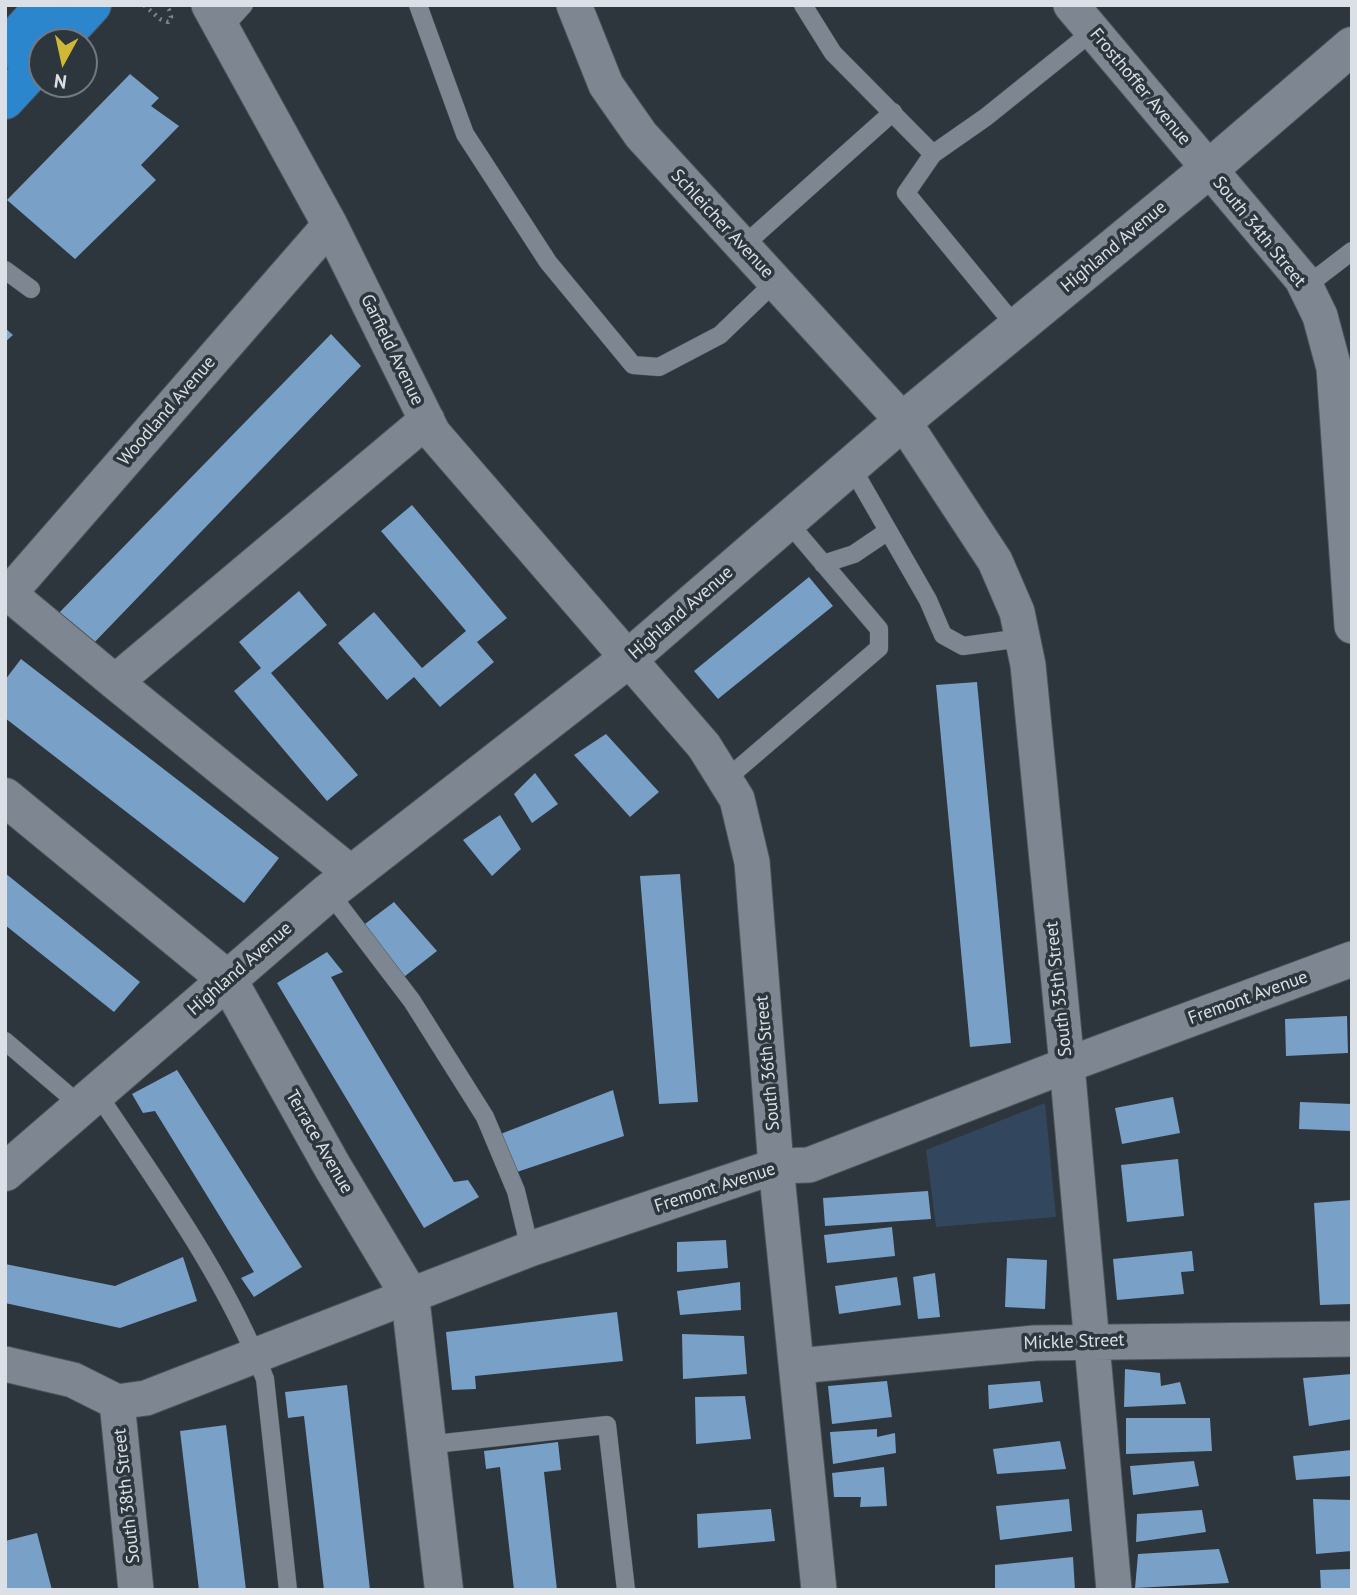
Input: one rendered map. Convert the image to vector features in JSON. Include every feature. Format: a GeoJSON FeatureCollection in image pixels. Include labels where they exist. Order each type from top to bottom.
{"type":"FeatureCollection","features":[{"type":"Feature","properties":{"kind":"highway"},"geometry":{"type":"LineString","coordinates":[[5,49],[45,5]]}},
{"type":"Feature","properties":{"kind":"highway"},"geometry":{"type":"LineString","coordinates":[[71,28],[92,5]]}},
{"type":"Feature","properties":{"kind":"highway"},"geometry":{"type":"LineString","coordinates":[[5,100],[28,75]]}},
{"type":"Feature","properties":{"kind":"street","name":"Schleicher Avenue"},"geometry":{"type":"LineString","coordinates":[[573,5],[606,85],[641,135],[903,421]]}},
{"type":"Feature","properties":{"kind":"street","name":"Garfield Avenue"},"geometry":{"type":"LineString","coordinates":[[225,13],[433,433],[628,659]]}},
{"type":"Feature","properties":{"kind":"street","name":"Frosthoffer Avenue"},"geometry":{"type":"LineString","coordinates":[[1082,18],[1209,169]]}},
{"type":"Feature","properties":{"kind":"street","name":"Highland Avenue"},"geometry":{"type":"LineString","coordinates":[[5,1172],[340,883],[628,659],[903,421],[1209,169],[1352,46]]}},
{"type":"Feature","properties":{"kind":"street","name":"South 34th Street"},"geometry":{"type":"LineString","coordinates":[[1209,169],[1301,279],[1320,316],[1334,368],[1352,626]]}},
{"type":"Feature","properties":{"kind":"street","name":"Woodland Avenue"},"geometry":{"type":"LineString","coordinates":[[7,595],[330,225]]}},
{"type":"Feature","properties":{"kind":"street"},"geometry":{"type":"LineString","coordinates":[[115,682],[427,420]]}},
{"type":"Feature","properties":{"kind":"street","name":"South 35th Street"},"geometry":{"type":"LineString","coordinates":[[903,421],[995,561],[1017,612],[1028,665],[1114,1590]]}},
{"type":"Feature","properties":{"kind":"street"},"geometry":{"type":"LineString","coordinates":[[7,595],[115,682],[340,883]]}},
{"type":"Feature","properties":{"kind":"street","name":"South 36th Street"},"geometry":{"type":"LineString","coordinates":[[628,659],[704,746],[737,799],[752,862],[776,1166],[819,1590]]}},
{"type":"Feature","properties":{"kind":"street","name":"Terrace Avenue"},"geometry":{"type":"LineString","coordinates":[[5,797],[228,980],[332,1166],[410,1296],[444,1590]]}},
{"type":"Feature","properties":{"kind":"street","name":"Fremont Avenue"},"geometry":{"type":"LineString","coordinates":[[117,1402],[146,1398],[530,1249],[776,1166],[809,1164],[1352,959]]}},
{"type":"Feature","properties":{"kind":"street","name":"Mickle Street"},"geometry":{"type":"LineString","coordinates":[[797,1366],[1092,1340],[1352,1339]]}},
{"type":"Feature","properties":{"kind":"street"},"geometry":{"type":"LineString","coordinates":[[5,1364],[73,1380],[117,1402]]}},
{"type":"Feature","properties":{"kind":"street","name":"South 38th Street"},"geometry":{"type":"LineString","coordinates":[[117,1402],[136,1590]]}},
{"type":"Feature","properties":{"kind":"lane"},"geometry":{"type":"LineString","coordinates":[[418,5],[465,135],[548,262],[633,365],[659,367],[720,335],[775,282]]}},
{"type":"Feature","properties":{"kind":"lane"},"geometry":{"type":"LineString","coordinates":[[803,5],[833,53],[933,154]]}},
{"type":"Feature","properties":{"kind":"lane"},"geometry":{"type":"LineString","coordinates":[[1017,327],[906,193],[933,154],[986,117],[1082,18]]}},
{"type":"Feature","properties":{"kind":"lane"},"geometry":{"type":"LineString","coordinates":[[743,246],[893,112]]}},
{"type":"Feature","properties":{"kind":"lane"},"geometry":{"type":"LineString","coordinates":[[1305,287],[1352,251]]}},
{"type":"Feature","properties":{"kind":"lane"},"geometry":{"type":"LineString","coordinates":[[5,270],[31,289]]}},
{"type":"Feature","properties":{"kind":"lane"},"geometry":{"type":"LineString","coordinates":[[851,466],[928,600],[943,635],[963,646],[1022,638]]}},
{"type":"Feature","properties":{"kind":"lane"},"geometry":{"type":"LineString","coordinates":[[725,780],[879,648],[879,629],[787,521]]}},
{"type":"Feature","properties":{"kind":"lane"},"geometry":{"type":"LineString","coordinates":[[823,564],[854,554],[888,531]]}},
{"type":"Feature","properties":{"kind":"lane"},"geometry":{"type":"LineString","coordinates":[[340,883],[485,1116],[516,1191],[530,1249]]}},
{"type":"Feature","properties":{"kind":"lane"},"geometry":{"type":"LineString","coordinates":[[5,1041],[89,1099],[192,1236],[256,1356],[265,1379],[288,1590]]}},
{"type":"Feature","properties":{"kind":"lane"},"geometry":{"type":"LineString","coordinates":[[426,1446],[607,1424],[626,1590]]}},
{"type":"Feature","properties":{"kind":"path"},"geometry":{"type":"LineString","coordinates":[[144,5],[167,22],[171,17],[164,5]]}},
{"type":"Feature","properties":{"kind":"shaded area"},"geometry":{"type":"Polygon","coordinates":[[[1045,1103],[1056,1217],[936,1227],[926,1150],[1045,1103]]]}},
{"type":"Feature","properties":{"kind":"building"},"geometry":{"type":"Polygon","coordinates":[[[130,74],[159,98],[151,106],[179,126],[141,165],[156,180],[75,259],[7,200],[130,74]]]}},
{"type":"Feature","properties":{"kind":"building"},"geometry":{"type":"Polygon","coordinates":[[[5,328],[13,335],[5,342],[5,328]]]}},
{"type":"Feature","properties":{"kind":"building"},"geometry":{"type":"Polygon","coordinates":[[[331,334],[361,366],[89,648],[56,616],[331,334]]]}},
{"type":"Feature","properties":{"kind":"building"},"geometry":{"type":"Polygon","coordinates":[[[412,505],[507,618],[477,642],[494,662],[440,707],[414,677],[387,700],[338,643],[374,612],[422,668],[466,631],[381,531],[412,505]]]}},
{"type":"Feature","properties":{"kind":"building"},"geometry":{"type":"Polygon","coordinates":[[[809,577],[833,606],[718,699],[694,671],[809,577]]]}},
{"type":"Feature","properties":{"kind":"building"},"geometry":{"type":"Polygon","coordinates":[[[299,591],[327,625],[271,673],[358,775],[327,801],[234,691],[261,668],[239,642],[299,591]]]}},
{"type":"Feature","properties":{"kind":"building"},"geometry":{"type":"Polygon","coordinates":[[[21,659],[279,858],[244,903],[5,718],[5,680],[21,659]]]}},
{"type":"Feature","properties":{"kind":"building"},"geometry":{"type":"Polygon","coordinates":[[[977,682],[1011,1043],[970,1047],[936,685],[977,682]]]}},
{"type":"Feature","properties":{"kind":"building"},"geometry":{"type":"Polygon","coordinates":[[[606,734],[659,792],[630,817],[574,755],[606,734]]]}},
{"type":"Feature","properties":{"kind":"building"},"geometry":{"type":"Polygon","coordinates":[[[535,773],[558,804],[532,823],[514,794],[535,773]]]}},
{"type":"Feature","properties":{"kind":"building"},"geometry":{"type":"Polygon","coordinates":[[[500,815],[521,849],[492,876],[463,840],[500,815]]]}},
{"type":"Feature","properties":{"kind":"building"},"geometry":{"type":"Polygon","coordinates":[[[5,873],[140,982],[114,1012],[5,925],[5,873]]]}},
{"type":"Feature","properties":{"kind":"building"},"geometry":{"type":"Polygon","coordinates":[[[680,874],[698,1102],[659,1104],[640,876],[680,874]]]}},
{"type":"Feature","properties":{"kind":"building"},"geometry":{"type":"Polygon","coordinates":[[[394,902],[437,951],[400,980],[361,927],[394,902]]]}},
{"type":"Feature","properties":{"kind":"building"},"geometry":{"type":"Polygon","coordinates":[[[327,952],[343,972],[331,977],[454,1182],[468,1180],[479,1197],[424,1228],[277,983],[327,952]]]}},
{"type":"Feature","properties":{"kind":"building"},"geometry":{"type":"Polygon","coordinates":[[[1347,1016],[1348,1053],[1286,1056],[1285,1019],[1347,1016]]]}},
{"type":"Feature","properties":{"kind":"building"},"geometry":{"type":"Polygon","coordinates":[[[177,1070],[302,1267],[254,1297],[241,1278],[254,1272],[155,1111],[143,1113],[132,1094],[177,1070]]]}},
{"type":"Feature","properties":{"kind":"building"},"geometry":{"type":"Polygon","coordinates":[[[613,1090],[624,1136],[514,1173],[498,1135],[613,1090]]]}},
{"type":"Feature","properties":{"kind":"building"},"geometry":{"type":"Polygon","coordinates":[[[1173,1097],[1180,1133],[1122,1144],[1115,1108],[1173,1097]]]}},
{"type":"Feature","properties":{"kind":"building"},"geometry":{"type":"Polygon","coordinates":[[[1300,1102],[1352,1104],[1352,1131],[1299,1129],[1300,1102]]]}},
{"type":"Feature","properties":{"kind":"building"},"geometry":{"type":"Polygon","coordinates":[[[1178,1159],[1184,1216],[1127,1222],[1121,1165],[1178,1159]]]}},
{"type":"Feature","properties":{"kind":"building"},"geometry":{"type":"Polygon","coordinates":[[[928,1191],[931,1219],[825,1226],[823,1198],[928,1191]]]}},
{"type":"Feature","properties":{"kind":"building"},"geometry":{"type":"Polygon","coordinates":[[[1352,1200],[1352,1304],[1320,1305],[1314,1203],[1352,1200]]]}},
{"type":"Feature","properties":{"kind":"building"},"geometry":{"type":"Polygon","coordinates":[[[892,1227],[895,1256],[827,1263],[824,1235],[892,1227]]]}},
{"type":"Feature","properties":{"kind":"building"},"geometry":{"type":"Polygon","coordinates":[[[726,1240],[728,1268],[677,1272],[677,1242],[726,1240]]]}},
{"type":"Feature","properties":{"kind":"building"},"geometry":{"type":"Polygon","coordinates":[[[1192,1251],[1194,1271],[1181,1272],[1184,1294],[1117,1300],[1113,1259],[1192,1251]]]}},
{"type":"Feature","properties":{"kind":"building"},"geometry":{"type":"Polygon","coordinates":[[[183,1257],[197,1301],[120,1328],[5,1303],[5,1264],[115,1286],[183,1257]]]}},
{"type":"Feature","properties":{"kind":"building"},"geometry":{"type":"Polygon","coordinates":[[[1007,1258],[1047,1260],[1045,1309],[1005,1307],[1007,1258]]]}},
{"type":"Feature","properties":{"kind":"building"},"geometry":{"type":"Polygon","coordinates":[[[935,1273],[940,1317],[918,1319],[913,1277],[935,1273]]]}},
{"type":"Feature","properties":{"kind":"building"},"geometry":{"type":"Polygon","coordinates":[[[897,1277],[901,1305],[839,1314],[835,1286],[897,1277]]]}},
{"type":"Feature","properties":{"kind":"building"},"geometry":{"type":"Polygon","coordinates":[[[740,1282],[741,1310],[680,1315],[677,1291],[740,1282]]]}},
{"type":"Feature","properties":{"kind":"building"},"geometry":{"type":"Polygon","coordinates":[[[617,1312],[623,1361],[475,1376],[476,1389],[452,1390],[446,1332],[617,1312]]]}},
{"type":"Feature","properties":{"kind":"building"},"geometry":{"type":"Polygon","coordinates":[[[682,1334],[744,1336],[747,1374],[683,1379],[682,1334]]]}},
{"type":"Feature","properties":{"kind":"building"},"geometry":{"type":"Polygon","coordinates":[[[1125,1369],[1160,1373],[1161,1386],[1180,1382],[1186,1404],[1124,1407],[1125,1369]]]}},
{"type":"Feature","properties":{"kind":"building"},"geometry":{"type":"Polygon","coordinates":[[[1352,1374],[1352,1419],[1309,1426],[1303,1378],[1352,1374]]]}},
{"type":"Feature","properties":{"kind":"building"},"geometry":{"type":"Polygon","coordinates":[[[887,1381],[892,1417],[832,1424],[828,1386],[887,1381]]]}},
{"type":"Feature","properties":{"kind":"building"},"geometry":{"type":"Polygon","coordinates":[[[1040,1381],[1043,1402],[989,1409],[988,1385],[1040,1381]]]}},
{"type":"Feature","properties":{"kind":"building"},"geometry":{"type":"Polygon","coordinates":[[[347,1385],[370,1590],[324,1590],[304,1416],[288,1418],[285,1392],[347,1385]]]}},
{"type":"Feature","properties":{"kind":"building"},"geometry":{"type":"Polygon","coordinates":[[[745,1396],[751,1439],[696,1444],[695,1397],[745,1396]]]}},
{"type":"Feature","properties":{"kind":"building"},"geometry":{"type":"Polygon","coordinates":[[[1126,1418],[1210,1418],[1212,1451],[1126,1454],[1126,1418]]]}},
{"type":"Feature","properties":{"kind":"building"},"geometry":{"type":"Polygon","coordinates":[[[226,1425],[246,1590],[199,1590],[180,1431],[226,1425]]]}},
{"type":"Feature","properties":{"kind":"building"},"geometry":{"type":"Polygon","coordinates":[[[877,1429],[877,1437],[895,1433],[896,1453],[833,1464],[830,1432],[877,1429]]]}},
{"type":"Feature","properties":{"kind":"building"},"geometry":{"type":"Polygon","coordinates":[[[1060,1441],[1066,1469],[997,1474],[993,1449],[1060,1441]]]}},
{"type":"Feature","properties":{"kind":"building"},"geometry":{"type":"Polygon","coordinates":[[[558,1442],[561,1470],[544,1472],[557,1590],[514,1590],[500,1467],[486,1469],[484,1451],[558,1442]]]}},
{"type":"Feature","properties":{"kind":"building"},"geometry":{"type":"Polygon","coordinates":[[[1352,1450],[1352,1476],[1296,1480],[1293,1456],[1352,1450]]]}},
{"type":"Feature","properties":{"kind":"building"},"geometry":{"type":"Polygon","coordinates":[[[1194,1461],[1199,1486],[1133,1495],[1130,1466],[1194,1461]]]}},
{"type":"Feature","properties":{"kind":"building"},"geometry":{"type":"Polygon","coordinates":[[[884,1467],[887,1506],[860,1507],[861,1497],[834,1497],[832,1473],[884,1467]]]}},
{"type":"Feature","properties":{"kind":"building"},"geometry":{"type":"Polygon","coordinates":[[[1069,1499],[1072,1531],[1000,1540],[996,1506],[1069,1499]]]}},
{"type":"Feature","properties":{"kind":"building"},"geometry":{"type":"Polygon","coordinates":[[[1313,1499],[1352,1500],[1352,1551],[1316,1554],[1313,1499]]]}},
{"type":"Feature","properties":{"kind":"building"},"geometry":{"type":"Polygon","coordinates":[[[771,1509],[775,1541],[698,1548],[697,1514],[771,1509]]]}},
{"type":"Feature","properties":{"kind":"building"},"geometry":{"type":"Polygon","coordinates":[[[1202,1510],[1206,1532],[1136,1542],[1137,1514],[1202,1510]]]}},
{"type":"Feature","properties":{"kind":"building"},"geometry":{"type":"Polygon","coordinates":[[[37,1533],[52,1590],[5,1590],[5,1541],[37,1533]]]}},
{"type":"Feature","properties":{"kind":"building"},"geometry":{"type":"Polygon","coordinates":[[[1219,1549],[1229,1583],[1135,1588],[1138,1554],[1219,1549]]]}},
{"type":"Feature","properties":{"kind":"building"},"geometry":{"type":"Polygon","coordinates":[[[1073,1557],[1075,1590],[995,1590],[995,1565],[1073,1557]]]}},
{"type":"Feature","properties":{"kind":"building"},"geometry":{"type":"Polygon","coordinates":[[[1352,1569],[1352,1590],[1321,1590],[1320,1570],[1352,1569]]]}}]}
